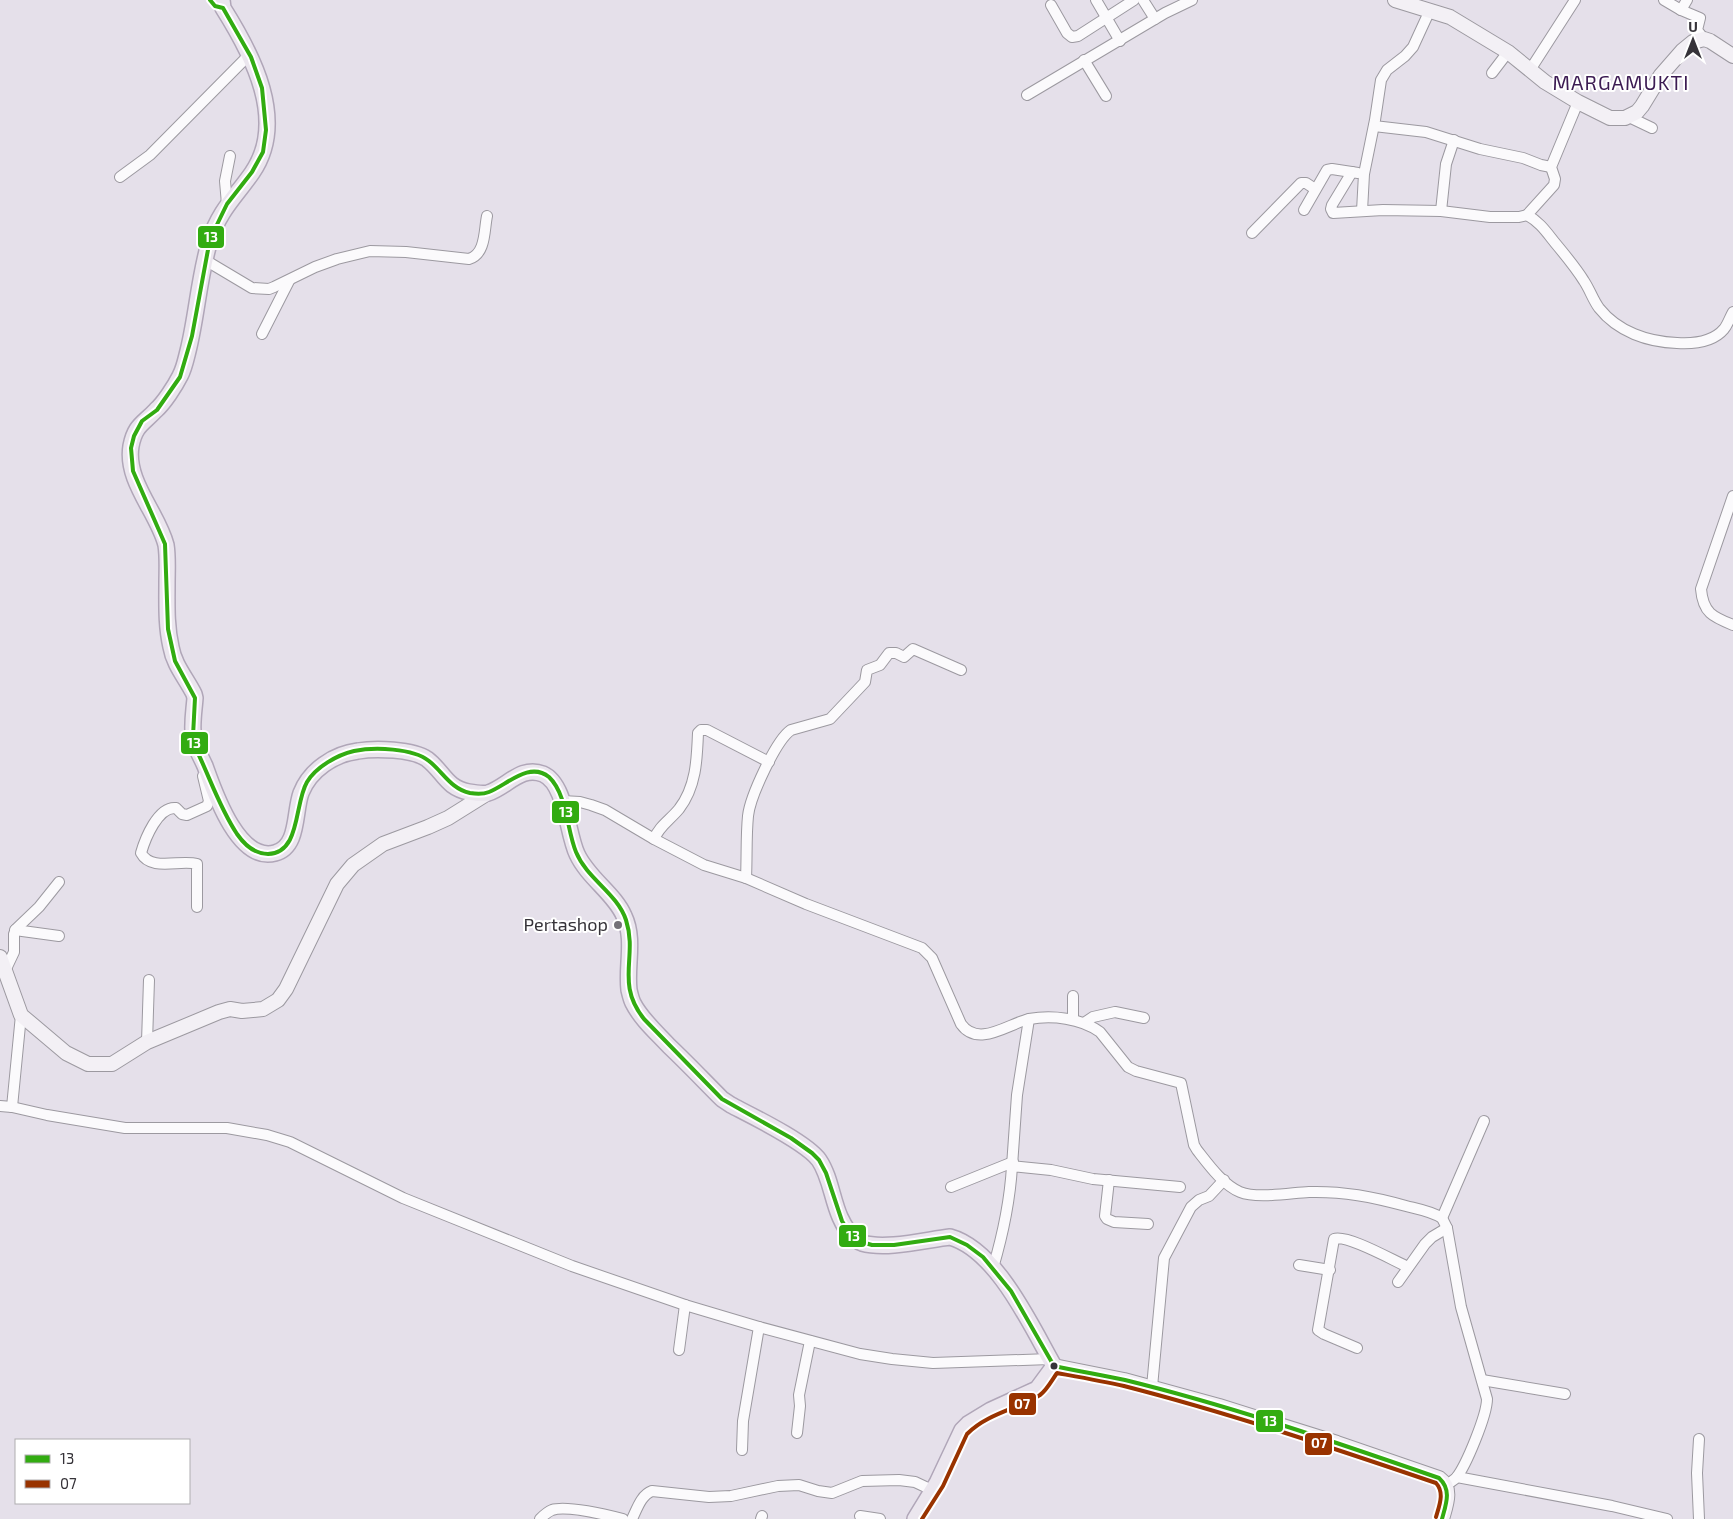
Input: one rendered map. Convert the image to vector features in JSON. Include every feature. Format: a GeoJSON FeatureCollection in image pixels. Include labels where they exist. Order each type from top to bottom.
{"type":"FeatureCollection","features":[{"type":"Feature","properties":{"kind":"main road"},"geometry":{"type":"LineString","coordinates":[[1395,0],[1450,17],[1508,52],[1545,82],[1578,102],[1610,118],[1629,117],[1636,112],[1642,106],[1661,74],[1693,42],[1704,40],[1717,44],[1733,56]]}},
{"type":"Feature","properties":{"kind":"main road"},"geometry":{"type":"LineString","coordinates":[[218,3],[250,54],[261,82],[265,104],[266,130],[264,152],[252,172],[227,204],[210,239],[192,336],[180,377],[157,410],[142,421],[134,436],[130,458],[143,497],[165,544],[166,609],[171,648],[175,661],[195,698],[193,736],[195,747],[219,801],[238,836],[254,851],[264,854],[278,853],[285,849],[294,832],[299,801],[307,782],[319,768],[330,760],[341,756],[365,750],[395,750],[419,754],[447,782],[459,790],[473,793],[488,793]]}},
{"type":"Feature","properties":{"kind":"main road"},"geometry":{"type":"LineString","coordinates":[[0,957],[21,1015],[66,1053],[88,1064],[112,1064],[147,1042],[219,1012],[230,1009],[253,1010],[271,1006],[283,995],[337,884],[353,864],[383,844],[448,818],[516,776],[526,773],[542,773],[553,782],[562,801],[576,853],[588,873],[615,902],[626,920],[629,935],[629,980],[632,1002],[656,1032],[722,1099],[793,1139],[814,1154],[820,1161],[840,1217],[849,1232],[860,1242],[885,1245],[950,1237],[958,1239],[971,1246],[993,1268],[1030,1320],[1052,1362],[1219,1406],[1452,1481],[1442,1519]]}},
{"type":"Feature","properties":{"kind":"main road"},"geometry":{"type":"LineString","coordinates":[[448,818],[456,805],[459,790]]}},
{"type":"Feature","properties":{"kind":"main road"},"geometry":{"type":"LineString","coordinates":[[915,1519],[932,1490],[958,1437],[968,1424],[991,1410],[1037,1389],[1052,1362]]}},
{"type":"Feature","properties":{"kind":"street"},"geometry":{"type":"LineString","coordinates":[[1096,0],[1120,41]]}},
{"type":"Feature","properties":{"kind":"street"},"geometry":{"type":"LineString","coordinates":[[1051,5],[1067,33],[1072,37],[1078,36],[1134,0]]}},
{"type":"Feature","properties":{"kind":"street"},"geometry":{"type":"LineString","coordinates":[[1143,0],[1155,19]]}},
{"type":"Feature","properties":{"kind":"street"},"geometry":{"type":"LineString","coordinates":[[1027,95],[1155,19],[1192,0]]}},
{"type":"Feature","properties":{"kind":"street"},"geometry":{"type":"LineString","coordinates":[[1530,70],[1575,0]]}},
{"type":"Feature","properties":{"kind":"street"},"geometry":{"type":"LineString","coordinates":[[1664,0],[1700,18],[1697,30],[1704,40]]}},
{"type":"Feature","properties":{"kind":"street"},"geometry":{"type":"LineString","coordinates":[[1681,10],[1687,0]]}},
{"type":"Feature","properties":{"kind":"street"},"geometry":{"type":"LineString","coordinates":[[1362,211],[1364,174],[1383,75],[1414,46],[1430,10]]}},
{"type":"Feature","properties":{"kind":"street"},"geometry":{"type":"LineString","coordinates":[[1492,74],[1508,52]]}},
{"type":"Feature","properties":{"kind":"street"},"geometry":{"type":"LineString","coordinates":[[120,177],[150,155],[250,54]]}},
{"type":"Feature","properties":{"kind":"street"},"geometry":{"type":"LineString","coordinates":[[1084,60],[1106,96]]}},
{"type":"Feature","properties":{"kind":"street"},"geometry":{"type":"LineString","coordinates":[[1352,172],[1331,209],[1333,213],[1441,211],[1490,216],[1519,217],[1527,215],[1554,185],[1555,179],[1551,167],[1578,102]]}},
{"type":"Feature","properties":{"kind":"street"},"geometry":{"type":"LineString","coordinates":[[1629,117],[1652,128]]}},
{"type":"Feature","properties":{"kind":"street"},"geometry":{"type":"LineString","coordinates":[[1374,126],[1426,132],[1480,149],[1523,158],[1551,167]]}},
{"type":"Feature","properties":{"kind":"street"},"geometry":{"type":"LineString","coordinates":[[1441,211],[1446,164],[1454,140]]}},
{"type":"Feature","properties":{"kind":"street"},"geometry":{"type":"LineString","coordinates":[[227,204],[225,181],[230,156]]}},
{"type":"Feature","properties":{"kind":"street"},"geometry":{"type":"LineString","coordinates":[[1304,210],[1328,169],[1364,174]]}},
{"type":"Feature","properties":{"kind":"street"},"geometry":{"type":"LineString","coordinates":[[1252,233],[1301,183],[1306,183],[1315,189]]}},
{"type":"Feature","properties":{"kind":"street"},"geometry":{"type":"LineString","coordinates":[[1527,215],[1542,227],[1565,256],[1585,282],[1600,309],[1612,320],[1635,335],[1658,342],[1698,343],[1724,329],[1733,312]]}},
{"type":"Feature","properties":{"kind":"street"},"geometry":{"type":"LineString","coordinates":[[205,260],[252,288],[268,289],[325,263],[370,251],[406,252],[465,259],[474,258],[481,248],[487,216]]}},
{"type":"Feature","properties":{"kind":"street"},"geometry":{"type":"LineString","coordinates":[[262,334],[289,281]]}},
{"type":"Feature","properties":{"kind":"street"},"geometry":{"type":"LineString","coordinates":[[1733,496],[1701,589],[1703,603],[1710,613],[1720,620],[1733,625]]}},
{"type":"Feature","properties":{"kind":"street"},"geometry":{"type":"LineString","coordinates":[[746,878],[748,816],[759,783],[771,758],[789,731],[827,721],[834,716],[865,682],[867,670],[880,664],[889,653],[896,653],[904,657],[913,649],[961,670]]}},
{"type":"Feature","properties":{"kind":"street"},"geometry":{"type":"LineString","coordinates":[[654,839],[661,826],[682,805],[692,782],[697,762],[698,733],[701,730],[707,730],[771,758]]}},
{"type":"Feature","properties":{"kind":"street"},"geometry":{"type":"LineString","coordinates":[[197,907],[197,864],[193,862],[178,864],[158,863],[144,857],[141,852],[149,830],[167,809],[176,808],[182,814],[187,815],[207,806],[202,760]]}},
{"type":"Feature","properties":{"kind":"street"},"geometry":{"type":"LineString","coordinates":[[562,801],[592,805],[704,865],[746,878],[806,904],[922,948],[932,958],[961,1024],[968,1031],[978,1034],[990,1034],[1029,1020],[1049,1018],[1084,1023],[1100,1032],[1128,1068],[1181,1083],[1194,1145],[1201,1155],[1233,1188],[1247,1194],[1330,1191],[1351,1193],[1374,1197],[1435,1214],[1442,1218],[1447,1228],[1461,1307],[1486,1392],[1487,1406],[1477,1437],[1452,1481],[1629,1514],[1667,1519]]}},
{"type":"Feature","properties":{"kind":"street"},"geometry":{"type":"LineString","coordinates":[[5,972],[14,952],[15,930],[39,907],[59,882]]}},
{"type":"Feature","properties":{"kind":"street"},"geometry":{"type":"LineString","coordinates":[[15,930],[59,936]]}},
{"type":"Feature","properties":{"kind":"street"},"geometry":{"type":"LineString","coordinates":[[147,1042],[149,980]]}},
{"type":"Feature","properties":{"kind":"street"},"geometry":{"type":"LineString","coordinates":[[1073,996],[1073,1020]]}},
{"type":"Feature","properties":{"kind":"street"},"geometry":{"type":"LineString","coordinates":[[1084,1023],[1092,1017],[1115,1012],[1142,1016],[1144,1018]]}},
{"type":"Feature","properties":{"kind":"street"},"geometry":{"type":"LineString","coordinates":[[12,1107],[21,1015]]}},
{"type":"Feature","properties":{"kind":"street"},"geometry":{"type":"LineString","coordinates":[[993,1268],[1003,1235],[1011,1190],[1016,1096],[1029,1020]]}},
{"type":"Feature","properties":{"kind":"street"},"geometry":{"type":"LineString","coordinates":[[0,1106],[125,1128],[227,1128],[267,1135],[290,1142],[403,1198],[572,1266],[685,1305],[860,1354],[933,1363],[1052,1362]]}},
{"type":"Feature","properties":{"kind":"street"},"geometry":{"type":"LineString","coordinates":[[1442,1218],[1484,1121]]}},
{"type":"Feature","properties":{"kind":"street"},"geometry":{"type":"LineString","coordinates":[[951,1187],[1012,1164],[1081,1177],[1180,1187]]}},
{"type":"Feature","properties":{"kind":"street"},"geometry":{"type":"LineString","coordinates":[[1109,1180],[1105,1216],[1107,1219],[1114,1222],[1148,1224]]}},
{"type":"Feature","properties":{"kind":"street"},"geometry":{"type":"LineString","coordinates":[[1152,1387],[1164,1258],[1191,1207],[1198,1200],[1209,1196],[1224,1180]]}},
{"type":"Feature","properties":{"kind":"street"},"geometry":{"type":"LineString","coordinates":[[1398,1282],[1425,1244],[1432,1237],[1447,1228]]}},
{"type":"Feature","properties":{"kind":"street"},"geometry":{"type":"LineString","coordinates":[[1358,1348],[1318,1330],[1334,1239],[1339,1238],[1352,1241],[1408,1268]]}},
{"type":"Feature","properties":{"kind":"street"},"geometry":{"type":"LineString","coordinates":[[1299,1265],[1330,1270]]}},
{"type":"Feature","properties":{"kind":"street"},"geometry":{"type":"LineString","coordinates":[[678,1350],[685,1305]]}},
{"type":"Feature","properties":{"kind":"street"},"geometry":{"type":"LineString","coordinates":[[742,1450],[743,1421],[759,1327]]}},
{"type":"Feature","properties":{"kind":"street"},"geometry":{"type":"LineString","coordinates":[[797,1433],[800,1406],[799,1395],[810,1341]]}},
{"type":"Feature","properties":{"kind":"street"},"geometry":{"type":"LineString","coordinates":[[1482,1380],[1565,1394]]}},
{"type":"Feature","properties":{"kind":"street"},"geometry":{"type":"LineString","coordinates":[[1699,1439],[1697,1473],[1699,1519]]}},
{"type":"Feature","properties":{"kind":"street"},"geometry":{"type":"LineString","coordinates":[[632,1519],[642,1499],[647,1493],[652,1491],[709,1497],[731,1496],[778,1486],[799,1485],[832,1493],[862,1482],[899,1480],[922,1484],[932,1490]]}},
{"type":"Feature","properties":{"kind":"street"},"geometry":{"type":"LineString","coordinates":[[540,1519],[548,1512],[560,1509],[602,1514],[623,1519]]}},
{"type":"Feature","properties":{"kind":"street"},"geometry":{"type":"LineString","coordinates":[[860,1516],[880,1519]]}},
{"type":"Feature","properties":{"kind":"transit line","name":"13"},"geometry":{"type":"LineString","coordinates":[[210,0],[215,6],[223,8],[251,57],[262,88],[266,130],[263,152],[252,172],[227,204],[210,239],[192,336],[180,377],[157,410],[142,421],[134,436],[131,448],[133,471],[165,544],[168,629],[175,661],[195,698],[193,736],[195,747],[219,802],[237,834],[250,848],[263,854],[279,852],[291,837],[307,782],[321,767],[334,759],[354,751],[382,749],[413,753],[429,761],[452,784],[470,793],[480,794],[489,792],[526,773],[541,773],[549,777],[560,793],[573,843],[581,862],[616,902],[626,920],[630,946],[629,982],[631,994],[635,1006],[644,1019],[722,1099],[791,1138],[819,1160],[826,1173],[842,1221],[858,1241],[872,1245],[894,1245],[950,1237],[967,1245],[983,1257],[1011,1291],[1054,1366]]}},
{"type":"Feature","properties":{"kind":"transit line","name":"13"},"geometry":{"type":"LineString","coordinates":[[1054,1366],[1125,1380],[1204,1401],[1322,1438],[1439,1478],[1446,1487],[1447,1492],[1442,1519]]}},
{"type":"Feature","properties":{"kind":"transit line","name":"07"},"geometry":{"type":"LineString","coordinates":[[922,1519],[943,1486],[967,1434],[984,1421],[1040,1395],[1057,1373],[1124,1386],[1242,1419],[1436,1483],[1441,1495],[1436,1517]]}},
{"type":"Feature","properties":{"kind":"place","name":"Pertashop"},"geometry":{"type":"Point","coordinates":[618,925]}},
{"type":"Feature","properties":{"kind":"district","name":"MARGAMUKTI"},"geometry":{"type":"Point","coordinates":[1621,83]}}]}
